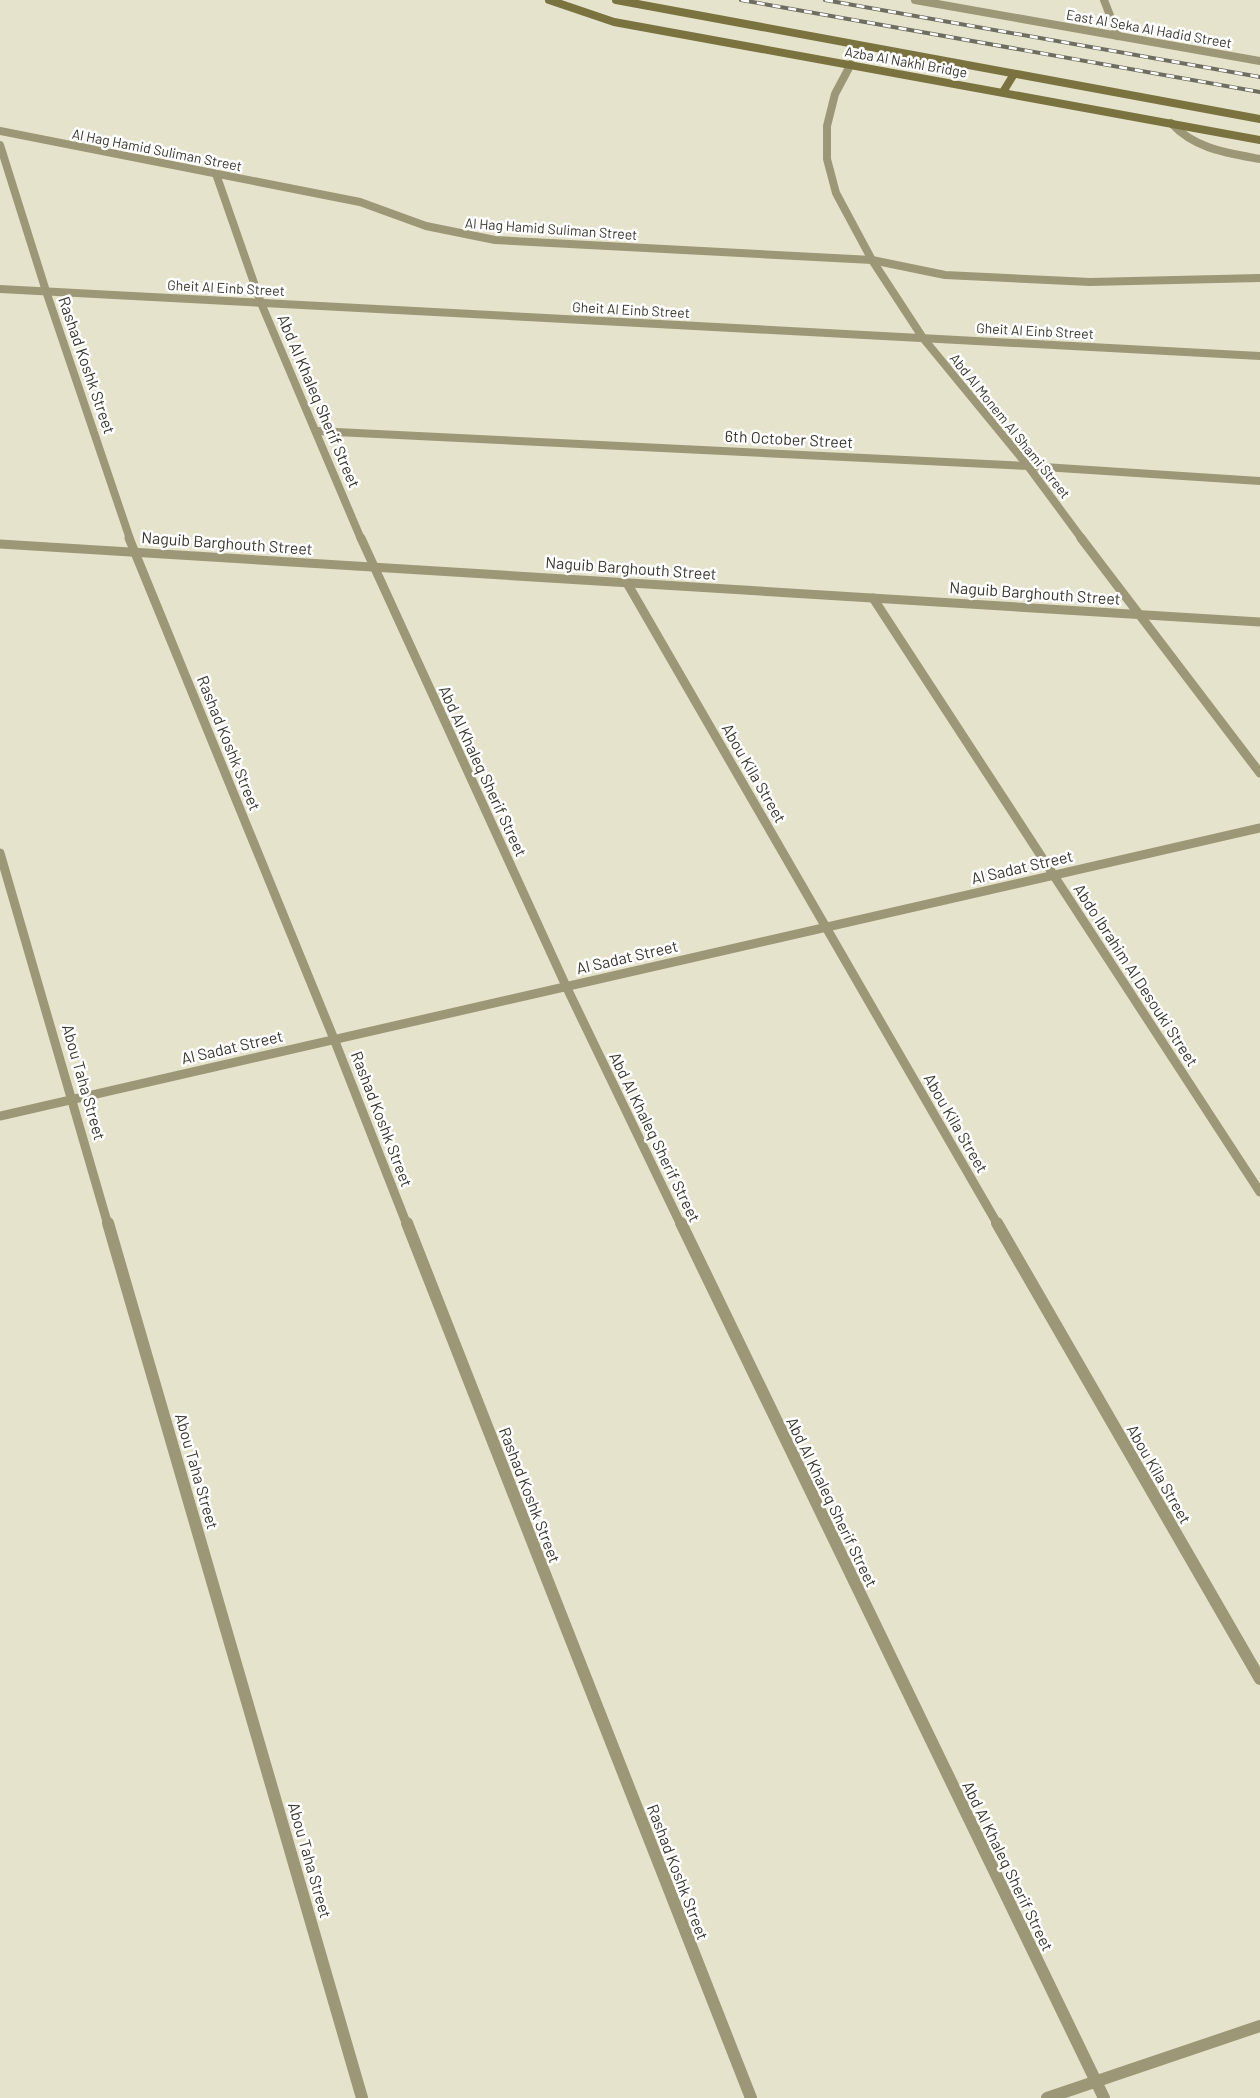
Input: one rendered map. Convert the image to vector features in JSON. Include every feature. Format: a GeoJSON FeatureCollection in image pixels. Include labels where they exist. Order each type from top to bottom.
{"type":"FeatureCollection","features":[{"type":"Feature","properties":{"kind":"main road","name":"Azba Al Nakhl Bridge"},"geometry":{"type":"LineString","coordinates":[[549,0],[614,22],[1260,140]]}},
{"type":"Feature","properties":{"kind":"main road","name":"Azba Al Nakhl Bridge"},"geometry":{"type":"LineString","coordinates":[[616,0],[1260,118]]}},
{"type":"Feature","properties":{"kind":"main road"},"geometry":{"type":"LineString","coordinates":[[1003,92],[1014,74]]}},
{"type":"Feature","properties":{"kind":"street","name":"East Al Seka Al Hadid Street"},"geometry":{"type":"LineString","coordinates":[[917,0],[1260,61]]}},
{"type":"Feature","properties":{"kind":"street"},"geometry":{"type":"LineString","coordinates":[[1104,0],[1118,36]]}},
{"type":"Feature","properties":{"kind":"street","name":"Abd Al Monem Al Shami Street"},"geometry":{"type":"LineString","coordinates":[[851,64],[835,94],[827,126],[827,159],[836,193],[872,260],[923,338],[1028,466],[1138,615],[1260,773]]}},
{"type":"Feature","properties":{"kind":"street"},"geometry":{"type":"LineString","coordinates":[[1171,123],[1188,140],[1204,146],[1260,158]]}},
{"type":"Feature","properties":{"kind":"street","name":"Al Hag Hamid Suliman Street"},"geometry":{"type":"LineString","coordinates":[[0,132],[360,202],[407,221],[435,229],[494,240],[872,260],[945,275],[1090,282],[1260,278]]}},
{"type":"Feature","properties":{"kind":"street","name":"Rashad Koshk Street"},"geometry":{"type":"LineString","coordinates":[[0,145],[46,291],[134,552],[334,1039],[751,2098]]}},
{"type":"Feature","properties":{"kind":"street","name":"Abd Al Khaleq Sherif Street"},"geometry":{"type":"LineString","coordinates":[[216,174],[261,303],[373,567],[566,986],[1104,2098]]}},
{"type":"Feature","properties":{"kind":"street","name":"Gheit Al Einb Street"},"geometry":{"type":"LineString","coordinates":[[0,289],[1260,356]]}},
{"type":"Feature","properties":{"kind":"street","name":"6th October Street"},"geometry":{"type":"LineString","coordinates":[[316,431],[1028,466],[1260,481]]}},
{"type":"Feature","properties":{"kind":"street","name":"Naguib Barghouth Street"},"geometry":{"type":"LineString","coordinates":[[0,544],[1260,622]]}},
{"type":"Feature","properties":{"kind":"street","name":"Abou Kila Street"},"geometry":{"type":"LineString","coordinates":[[627,583],[1260,1678]]}},
{"type":"Feature","properties":{"kind":"street","name":"Abdo Ibrahim Al Desouki Street"},"geometry":{"type":"LineString","coordinates":[[873,598],[1260,1192]]}},
{"type":"Feature","properties":{"kind":"street","name":"Al Sadat Street"},"geometry":{"type":"LineString","coordinates":[[0,1116],[1260,828]]}},
{"type":"Feature","properties":{"kind":"street","name":"Abou Taha Street"},"geometry":{"type":"LineString","coordinates":[[0,853],[362,2098]]}},
{"type":"Feature","properties":{"kind":"street"},"geometry":{"type":"LineString","coordinates":[[1047,2098],[1260,2026]]}},
{"type":"Feature","properties":{"kind":"railway"},"geometry":{"type":"LineString","coordinates":[[741,0],[1260,92]]}},
{"type":"Feature","properties":{"kind":"railway"},"geometry":{"type":"LineString","coordinates":[[825,0],[1260,77]]}}]}
